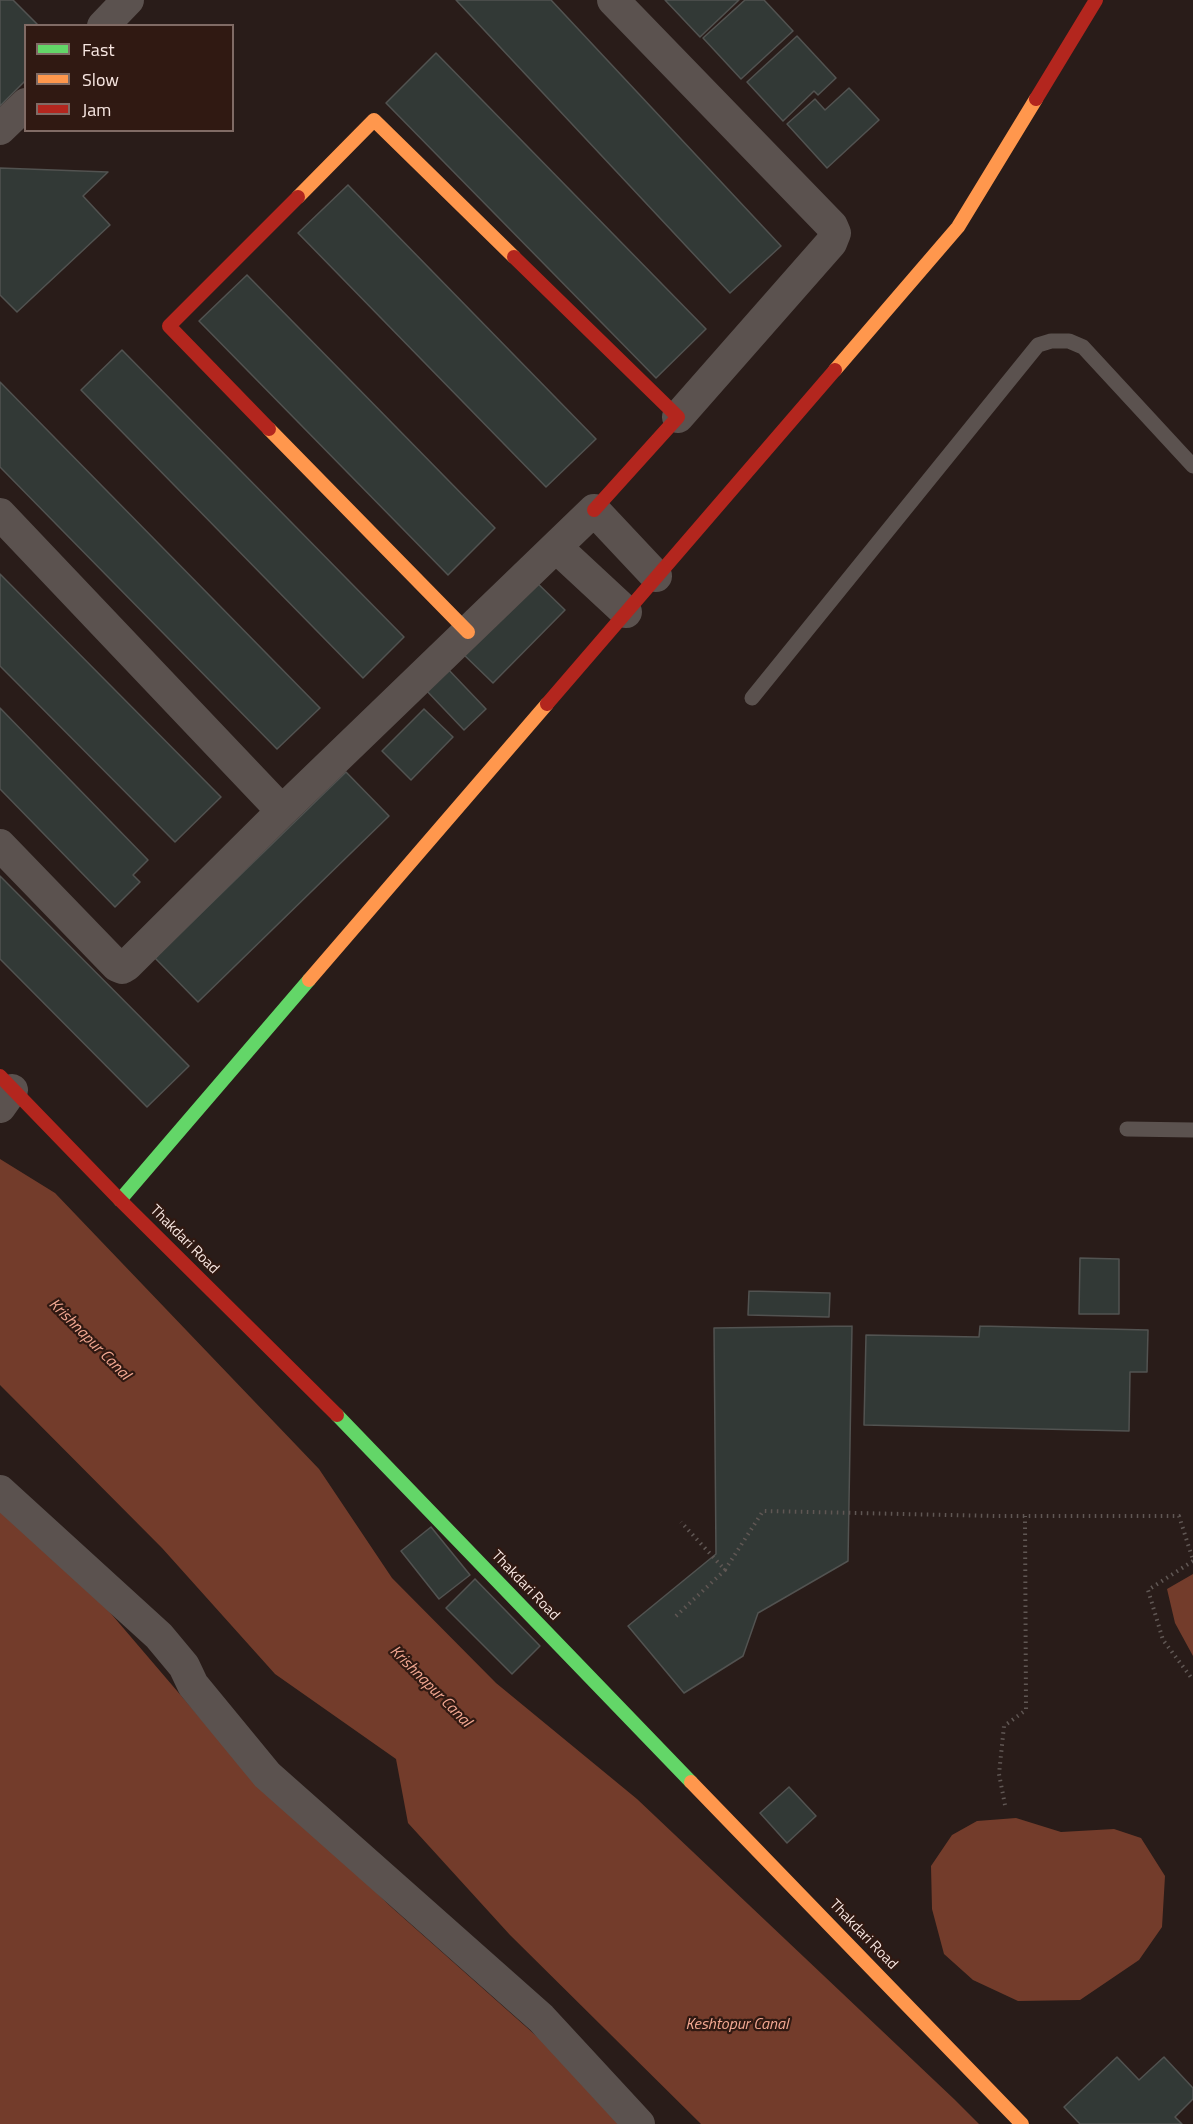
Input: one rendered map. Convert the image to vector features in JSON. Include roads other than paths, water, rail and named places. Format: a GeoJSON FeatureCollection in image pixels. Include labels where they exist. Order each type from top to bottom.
{"type":"FeatureCollection","features":[{"type":"Feature","properties":{"kind":"street"},"geometry":{"type":"LineString","coordinates":[[105,24],[128,0]]}},
{"type":"Feature","properties":{"kind":"street"},"geometry":{"type":"LineString","coordinates":[[0,845],[117,966],[122,968],[128,964],[282,811],[594,510],[831,243],[835,233],[832,226],[613,0]]}},
{"type":"Feature","properties":{"kind":"street"},"geometry":{"type":"LineString","coordinates":[[120,1200],[958,227],[1096,0]]}},
{"type":"Feature","properties":{"kind":"street"},"geometry":{"type":"LineString","coordinates":[[0,129],[24,106]]}},
{"type":"Feature","properties":{"kind":"street"},"geometry":{"type":"LineString","coordinates":[[468,632],[171,329],[170,324],[374,120],[678,417]]}},
{"type":"Feature","properties":{"kind":"street"},"geometry":{"type":"LineString","coordinates":[[594,510],[656,576]]}},
{"type":"Feature","properties":{"kind":"street"},"geometry":{"type":"LineString","coordinates":[[0,514],[282,811]]}},
{"type":"Feature","properties":{"kind":"street"},"geometry":{"type":"LineString","coordinates":[[556,547],[626,612]]}},
{"type":"Feature","properties":{"kind":"street","name":"Thakdari Road"},"geometry":{"type":"LineString","coordinates":[[4,1091],[120,1200],[344,1422],[1022,2124]]}},
{"type":"Feature","properties":{"kind":"street"},"geometry":{"type":"LineString","coordinates":[[0,1491],[159,1636],[184,1666],[193,1685],[267,1775],[541,2018],[639,2124]]}},
{"type":"Feature","properties":{"kind":"lane"},"geometry":{"type":"LineString","coordinates":[[752,698],[1038,345],[1051,341],[1069,341],[1083,347],[1193,466]]}},
{"type":"Feature","properties":{"kind":"lane"},"geometry":{"type":"LineString","coordinates":[[1127,1129],[1193,1130]]}},
{"type":"Feature","properties":{"kind":"water","name":"Keshtopur Canal"},"geometry":{"type":"Polygon","coordinates":[[[0,1159],[55,1193],[319,1469],[392,1578],[496,1683],[637,1799],[979,2124],[701,2124],[510,1935],[408,1823],[396,1759],[275,1674],[162,1548],[0,1385],[0,1159]]]}},
{"type":"Feature","properties":{"kind":"water"},"geometry":{"type":"Polygon","coordinates":[[[0,1506],[66,1561],[207,1726],[389,1905],[596,2089],[630,2124],[0,2124],[0,1506]]]}},
{"type":"Feature","properties":{"kind":"water"},"geometry":{"type":"Polygon","coordinates":[[[1193,1574],[1193,1656],[1175,1623],[1167,1589],[1193,1574]]]}},
{"type":"Feature","properties":{"kind":"water"},"geometry":{"type":"Polygon","coordinates":[[[1016,1818],[1061,1832],[1114,1829],[1141,1838],[1165,1876],[1162,1927],[1139,1960],[1080,2000],[1018,2001],[973,1980],[944,1954],[932,1909],[931,1866],[952,1835],[977,1821],[1016,1818]]]}},
{"type":"Feature","properties":{"kind":"water label","name":"Krishnapur Canal"},"geometry":{"type":"Point","coordinates":[89,1340]}},
{"type":"Feature","properties":{"kind":"water label","name":"Krishnapur Canal"},"geometry":{"type":"Point","coordinates":[430,1687]}}]}
